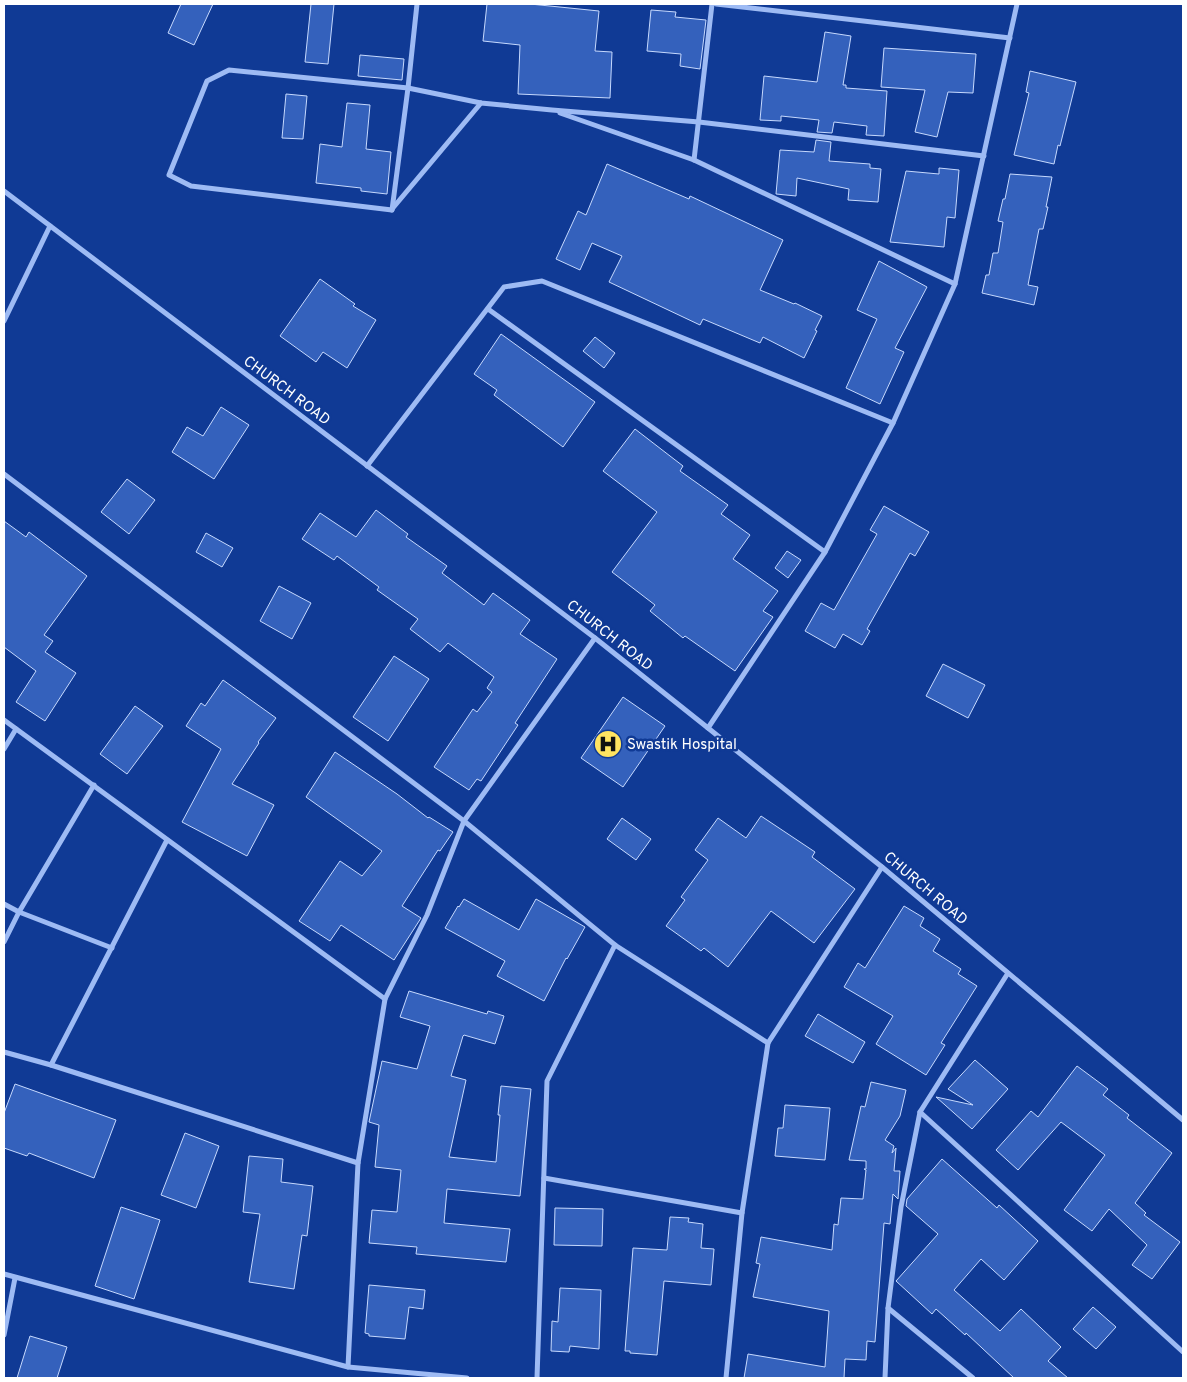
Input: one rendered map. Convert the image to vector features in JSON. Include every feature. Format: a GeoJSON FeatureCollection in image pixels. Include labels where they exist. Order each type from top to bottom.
{"type":"FeatureCollection","features":[{"type":"Feature","properties":{"kind":"street"},"geometry":{"type":"LineString","coordinates":[[392,210],[417,4]]}},
{"type":"Feature","properties":{"kind":"street"},"geometry":{"type":"LineString","coordinates":[[694,160],[714,4],[1010,38]]}},
{"type":"Feature","properties":{"kind":"street"},"geometry":{"type":"LineString","coordinates":[[708,728],[825,552],[893,423],[955,284],[1017,4]]}},
{"type":"Feature","properties":{"kind":"street"},"geometry":{"type":"LineString","coordinates":[[392,210],[192,186],[169,174],[207,81],[229,70],[408,88],[482,103],[699,122],[984,156]]}},
{"type":"Feature","properties":{"kind":"street"},"geometry":{"type":"LineString","coordinates":[[392,210],[482,103]]}},
{"type":"Feature","properties":{"kind":"street"},"geometry":{"type":"LineString","coordinates":[[552,110],[694,160],[955,284]]}},
{"type":"Feature","properties":{"kind":"street","name":"CHURCH ROAD"},"geometry":{"type":"LineString","coordinates":[[4,191],[594,638],[882,867],[1183,1120]]}},
{"type":"Feature","properties":{"kind":"street"},"geometry":{"type":"LineString","coordinates":[[4,321],[50,226]]}},
{"type":"Feature","properties":{"kind":"street"},"geometry":{"type":"LineString","coordinates":[[367,466],[504,287],[542,282],[893,423]]}},
{"type":"Feature","properties":{"kind":"street"},"geometry":{"type":"LineString","coordinates":[[488,309],[825,552]]}},
{"type":"Feature","properties":{"kind":"street"},"geometry":{"type":"LineString","coordinates":[[4,474],[464,821],[615,945],[768,1043]]}},
{"type":"Feature","properties":{"kind":"street"},"geometry":{"type":"LineString","coordinates":[[348,1368],[358,1163],[385,999],[427,916],[464,821],[594,638]]}},
{"type":"Feature","properties":{"kind":"street"},"geometry":{"type":"LineString","coordinates":[[4,720],[385,999]]}},
{"type":"Feature","properties":{"kind":"street"},"geometry":{"type":"LineString","coordinates":[[4,749],[16,729]]}},
{"type":"Feature","properties":{"kind":"street"},"geometry":{"type":"LineString","coordinates":[[4,942],[19,912],[94,786]]}},
{"type":"Feature","properties":{"kind":"street"},"geometry":{"type":"LineString","coordinates":[[51,1065],[168,840]]}},
{"type":"Feature","properties":{"kind":"street"},"geometry":{"type":"LineString","coordinates":[[726,1378],[742,1213],[768,1043],[882,867]]}},
{"type":"Feature","properties":{"kind":"street"},"geometry":{"type":"LineString","coordinates":[[4,904],[19,912],[112,948]]}},
{"type":"Feature","properties":{"kind":"street"},"geometry":{"type":"LineString","coordinates":[[537,1378],[547,1081],[615,945]]}},
{"type":"Feature","properties":{"kind":"street"},"geometry":{"type":"LineString","coordinates":[[886,1378],[888,1308],[901,1208],[920,1112],[1008,973]]}},
{"type":"Feature","properties":{"kind":"street"},"geometry":{"type":"LineString","coordinates":[[4,1052],[51,1065],[358,1163]]}},
{"type":"Feature","properties":{"kind":"street"},"geometry":{"type":"LineString","coordinates":[[920,1112],[1183,1352]]}},
{"type":"Feature","properties":{"kind":"street"},"geometry":{"type":"LineString","coordinates":[[544,1178],[742,1213]]}},
{"type":"Feature","properties":{"kind":"street"},"geometry":{"type":"LineString","coordinates":[[4,1274],[348,1368],[468,1378]]}},
{"type":"Feature","properties":{"kind":"street"},"geometry":{"type":"LineString","coordinates":[[4,1335],[15,1278]]}},
{"type":"Feature","properties":{"kind":"street"},"geometry":{"type":"LineString","coordinates":[[888,1308],[973,1378]]}},
{"type":"Feature","properties":{"kind":"building"},"geometry":{"type":"Polygon","coordinates":[[[181,4],[213,4],[194,45],[168,33],[181,4]]]}},
{"type":"Feature","properties":{"kind":"building"},"geometry":{"type":"Polygon","coordinates":[[[311,4],[334,4],[328,64],[305,62],[311,4]]]}},
{"type":"Feature","properties":{"kind":"building"},"geometry":{"type":"Polygon","coordinates":[[[487,4],[530,4],[599,11],[595,51],[612,52],[610,98],[518,94],[520,45],[483,41],[487,4]]]}},
{"type":"Feature","properties":{"kind":"building"},"geometry":{"type":"Polygon","coordinates":[[[651,10],[676,12],[675,17],[706,20],[700,69],[680,66],[681,54],[647,51],[651,10]]]}},
{"type":"Feature","properties":{"kind":"building"},"geometry":{"type":"Polygon","coordinates":[[[825,32],[851,36],[843,85],[846,85],[846,88],[887,91],[884,136],[866,135],[867,126],[834,122],[832,133],[817,132],[819,120],[781,116],[781,121],[760,120],[764,76],[817,82],[825,32]]]}},
{"type":"Feature","properties":{"kind":"building"},"geometry":{"type":"Polygon","coordinates":[[[884,48],[976,54],[973,93],[948,92],[937,137],[915,132],[925,90],[881,87],[884,48]]]}},
{"type":"Feature","properties":{"kind":"building"},"geometry":{"type":"Polygon","coordinates":[[[360,55],[404,59],[402,80],[358,76],[360,55]]]}},
{"type":"Feature","properties":{"kind":"building"},"geometry":{"type":"Polygon","coordinates":[[[1030,71],[1076,82],[1054,164],[1014,155],[1029,93],[1026,92],[1030,71]]]}},
{"type":"Feature","properties":{"kind":"building"},"geometry":{"type":"Polygon","coordinates":[[[286,94],[307,96],[303,139],[282,138],[286,94]]]}},
{"type":"Feature","properties":{"kind":"building"},"geometry":{"type":"Polygon","coordinates":[[[347,103],[370,105],[366,149],[391,152],[387,194],[361,191],[361,188],[316,183],[320,144],[342,147],[347,103]]]}},
{"type":"Feature","properties":{"kind":"building"},"geometry":{"type":"Polygon","coordinates":[[[816,140],[831,142],[829,161],[870,164],[870,168],[881,169],[878,202],[848,200],[849,189],[797,178],[796,196],[776,194],[780,150],[814,152],[816,140]]]}},
{"type":"Feature","properties":{"kind":"building"},"geometry":{"type":"Polygon","coordinates":[[[607,164],[689,199],[690,196],[783,240],[760,290],[795,303],[822,316],[804,358],[763,337],[760,343],[703,319],[700,325],[609,282],[622,256],[592,243],[580,270],[556,259],[578,211],[586,215],[607,164]]]}},
{"type":"Feature","properties":{"kind":"building"},"geometry":{"type":"Polygon","coordinates":[[[939,168],[959,170],[955,218],[947,217],[944,247],[890,242],[906,171],[939,174],[939,168]]]}},
{"type":"Feature","properties":{"kind":"building"},"geometry":{"type":"Polygon","coordinates":[[[1010,174],[1052,177],[1046,207],[1048,207],[1043,229],[1039,229],[1028,285],[1038,287],[1034,305],[982,293],[986,275],[989,275],[993,253],[998,253],[1003,222],[998,221],[1010,174]]]}},
{"type":"Feature","properties":{"kind":"building"},"geometry":{"type":"Polygon","coordinates":[[[879,261],[927,287],[895,348],[904,352],[880,404],[846,388],[877,319],[857,310],[879,261]]]}},
{"type":"Feature","properties":{"kind":"building"},"geometry":{"type":"Polygon","coordinates":[[[320,279],[355,304],[353,306],[376,320],[347,368],[323,352],[316,362],[280,336],[320,279]]]}},
{"type":"Feature","properties":{"kind":"building"},"geometry":{"type":"Polygon","coordinates":[[[501,334],[595,402],[563,447],[494,395],[497,390],[474,374],[501,334]]]}},
{"type":"Feature","properties":{"kind":"building"},"geometry":{"type":"Polygon","coordinates":[[[595,337],[615,353],[604,368],[583,351],[595,337]]]}},
{"type":"Feature","properties":{"kind":"building"},"geometry":{"type":"Polygon","coordinates":[[[221,407],[249,425],[214,479],[172,452],[187,427],[203,436],[221,407]]]}},
{"type":"Feature","properties":{"kind":"building"},"geometry":{"type":"Polygon","coordinates":[[[635,429],[683,466],[680,471],[728,505],[721,514],[750,535],[733,559],[778,591],[763,611],[773,617],[735,671],[685,636],[683,638],[650,611],[655,605],[612,572],[657,512],[603,471],[635,429]]]}},
{"type":"Feature","properties":{"kind":"building"},"geometry":{"type":"Polygon","coordinates":[[[127,479],[155,500],[129,534],[101,512],[127,479]]]}},
{"type":"Feature","properties":{"kind":"building"},"geometry":{"type":"Polygon","coordinates":[[[884,506],[929,532],[915,556],[910,553],[867,629],[870,631],[862,645],[843,634],[835,648],[805,631],[821,603],[834,610],[877,534],[870,530],[884,506]]]}},
{"type":"Feature","properties":{"kind":"building"},"geometry":{"type":"Polygon","coordinates":[[[376,510],[408,534],[406,537],[447,566],[442,573],[484,605],[493,593],[530,620],[520,634],[557,659],[515,723],[518,725],[481,781],[477,779],[469,790],[434,767],[473,709],[477,712],[492,692],[487,688],[494,677],[448,643],[440,652],[410,629],[418,619],[377,590],[379,587],[337,556],[334,560],[302,539],[320,513],[356,537],[376,510]]]}},
{"type":"Feature","properties":{"kind":"building"},"geometry":{"type":"Polygon","coordinates":[[[4,521],[26,537],[29,532],[87,576],[44,635],[53,641],[45,652],[76,673],[45,721],[16,702],[36,671],[4,647],[4,521]]]}},
{"type":"Feature","properties":{"kind":"building"},"geometry":{"type":"Polygon","coordinates":[[[206,533],[233,548],[222,567],[196,552],[206,533]]]}},
{"type":"Feature","properties":{"kind":"building"},"geometry":{"type":"Polygon","coordinates":[[[787,551],[801,560],[788,578],[775,568],[787,551]]]}},
{"type":"Feature","properties":{"kind":"building"},"geometry":{"type":"Polygon","coordinates":[[[279,586],[311,603],[292,639],[260,621],[279,586]]]}},
{"type":"Feature","properties":{"kind":"building"},"geometry":{"type":"Polygon","coordinates":[[[394,656],[429,679],[388,741],[353,717],[394,656]]]}},
{"type":"Feature","properties":{"kind":"building"},"geometry":{"type":"Polygon","coordinates":[[[943,664],[985,685],[968,718],[926,696],[943,664]]]}},
{"type":"Feature","properties":{"kind":"building"},"geometry":{"type":"Polygon","coordinates":[[[223,680],[276,718],[258,742],[232,784],[274,805],[247,856],[182,822],[221,749],[186,726],[201,703],[205,706],[223,680]]]}},
{"type":"Feature","properties":{"kind":"building"},"geometry":{"type":"Polygon","coordinates":[[[623,697],[665,726],[623,787],[581,758],[623,697]]]}},
{"type":"Feature","properties":{"kind":"building"},"geometry":{"type":"Polygon","coordinates":[[[135,706],[163,726],[127,774],[100,754],[135,706]]]}},
{"type":"Feature","properties":{"kind":"building"},"geometry":{"type":"Polygon","coordinates":[[[335,752],[397,794],[428,818],[453,832],[440,851],[438,850],[402,906],[421,918],[394,960],[341,925],[330,941],[299,921],[340,861],[362,876],[382,851],[306,797],[335,752]]]}},
{"type":"Feature","properties":{"kind":"building"},"geometry":{"type":"Polygon","coordinates":[[[761,816],[815,852],[812,857],[855,889],[814,943],[771,911],[728,967],[704,948],[701,951],[666,926],[685,900],[681,897],[708,860],[695,850],[718,818],[746,838],[761,816]]]}},
{"type":"Feature","properties":{"kind":"building"},"geometry":{"type":"Polygon","coordinates":[[[622,818],[651,839],[636,860],[607,839],[622,818]]]}},
{"type":"Feature","properties":{"kind":"building"},"geometry":{"type":"Polygon","coordinates":[[[464,899],[519,930],[536,899],[585,927],[566,958],[544,1001],[497,976],[505,961],[445,928],[464,899]]]}},
{"type":"Feature","properties":{"kind":"building"},"geometry":{"type":"Polygon","coordinates":[[[904,906],[924,918],[920,926],[940,939],[933,951],[961,969],[958,974],[977,986],[941,1043],[945,1045],[926,1075],[876,1044],[893,1016],[844,987],[858,963],[865,968],[904,906]]]}},
{"type":"Feature","properties":{"kind":"building"},"geometry":{"type":"Polygon","coordinates":[[[409,991],[487,1014],[488,1011],[504,1016],[495,1044],[463,1036],[451,1076],[466,1080],[449,1157],[496,1162],[501,1086],[531,1089],[520,1196],[447,1189],[444,1223],[510,1229],[506,1262],[416,1254],[417,1247],[369,1243],[372,1210],[397,1212],[401,1170],[375,1167],[379,1125],[369,1122],[382,1061],[417,1069],[430,1026],[400,1017],[409,991]]]}},
{"type":"Feature","properties":{"kind":"building"},"geometry":{"type":"Polygon","coordinates":[[[818,1014],[865,1042],[853,1063],[805,1036],[818,1014]]]}},
{"type":"Feature","properties":{"kind":"building"},"geometry":{"type":"Polygon","coordinates":[[[975,1060],[1008,1089],[972,1129],[936,1097],[973,1105],[948,1089],[975,1060]]]}},
{"type":"Feature","properties":{"kind":"building"},"geometry":{"type":"Polygon","coordinates":[[[1077,1066],[1108,1089],[1103,1095],[1129,1115],[1127,1118],[1172,1153],[1135,1203],[1146,1213],[1144,1215],[1180,1242],[1152,1279],[1132,1265],[1147,1245],[1109,1209],[1092,1231],[1064,1210],[1105,1155],[1061,1122],[1018,1170],[996,1150],[1031,1111],[1038,1117],[1077,1066]]]}},
{"type":"Feature","properties":{"kind":"building"},"geometry":{"type":"Polygon","coordinates":[[[871,1082],[906,1090],[900,1116],[885,1140],[894,1146],[892,1153],[896,1148],[894,1171],[900,1171],[898,1199],[893,1194],[890,1224],[884,1223],[875,1342],[867,1341],[866,1360],[845,1359],[844,1378],[744,1378],[748,1354],[825,1367],[829,1311],[753,1297],[760,1264],[756,1263],[761,1237],[832,1250],[834,1224],[838,1225],[841,1198],[863,1199],[866,1161],[849,1160],[861,1106],[865,1107],[871,1082]]]}},
{"type":"Feature","properties":{"kind":"building"},"geometry":{"type":"Polygon","coordinates":[[[15,1084],[116,1120],[94,1178],[29,1153],[27,1156],[4,1148],[4,1113],[15,1084]]]}},
{"type":"Feature","properties":{"kind":"building"},"geometry":{"type":"Polygon","coordinates":[[[785,1105],[830,1108],[825,1160],[775,1156],[778,1128],[783,1128],[785,1105]]]}},
{"type":"Feature","properties":{"kind":"building"},"geometry":{"type":"Polygon","coordinates":[[[185,1133],[219,1146],[196,1208],[161,1195],[185,1133]]]}},
{"type":"Feature","properties":{"kind":"building"},"geometry":{"type":"Polygon","coordinates":[[[249,1156],[283,1159],[281,1182],[313,1186],[307,1236],[302,1235],[294,1289],[249,1282],[260,1214],[243,1212],[249,1156]]]}},
{"type":"Feature","properties":{"kind":"building"},"geometry":{"type":"Polygon","coordinates":[[[942,1159],[997,1208],[999,1205],[1038,1241],[1004,1280],[981,1259],[954,1290],[1000,1331],[1021,1309],[1061,1347],[1048,1361],[1068,1378],[1014,1378],[966,1333],[965,1335],[936,1309],[932,1314],[896,1281],[938,1234],[906,1206],[907,1199],[942,1159]]]}},
{"type":"Feature","properties":{"kind":"building"},"geometry":{"type":"Polygon","coordinates":[[[121,1207],[160,1220],[134,1299],[95,1286],[121,1207]]]}},
{"type":"Feature","properties":{"kind":"building"},"geometry":{"type":"Polygon","coordinates":[[[555,1208],[603,1209],[602,1246],[554,1245],[555,1208]]]}},
{"type":"Feature","properties":{"kind":"building"},"geometry":{"type":"Polygon","coordinates":[[[670,1217],[689,1218],[688,1222],[703,1224],[701,1248],[714,1249],[711,1285],[664,1281],[657,1355],[630,1353],[630,1351],[625,1351],[633,1248],[667,1250],[670,1217]]]}},
{"type":"Feature","properties":{"kind":"building"},"geometry":{"type":"Polygon","coordinates":[[[369,1285],[425,1290],[423,1309],[409,1307],[405,1339],[369,1336],[369,1334],[365,1333],[369,1285]]]}},
{"type":"Feature","properties":{"kind":"building"},"geometry":{"type":"Polygon","coordinates":[[[560,1288],[601,1290],[599,1349],[570,1346],[569,1352],[551,1351],[552,1321],[558,1322],[560,1288]]]}},
{"type":"Feature","properties":{"kind":"building"},"geometry":{"type":"Polygon","coordinates":[[[1093,1307],[1116,1327],[1096,1349],[1073,1329],[1093,1307]]]}},
{"type":"Feature","properties":{"kind":"building"},"geometry":{"type":"Polygon","coordinates":[[[30,1336],[67,1347],[57,1378],[17,1378],[30,1336]]]}},
{"type":"Feature","properties":{"kind":"place","name":"Swastik Hospital"},"geometry":{"type":"Point","coordinates":[608,744]}}]}
